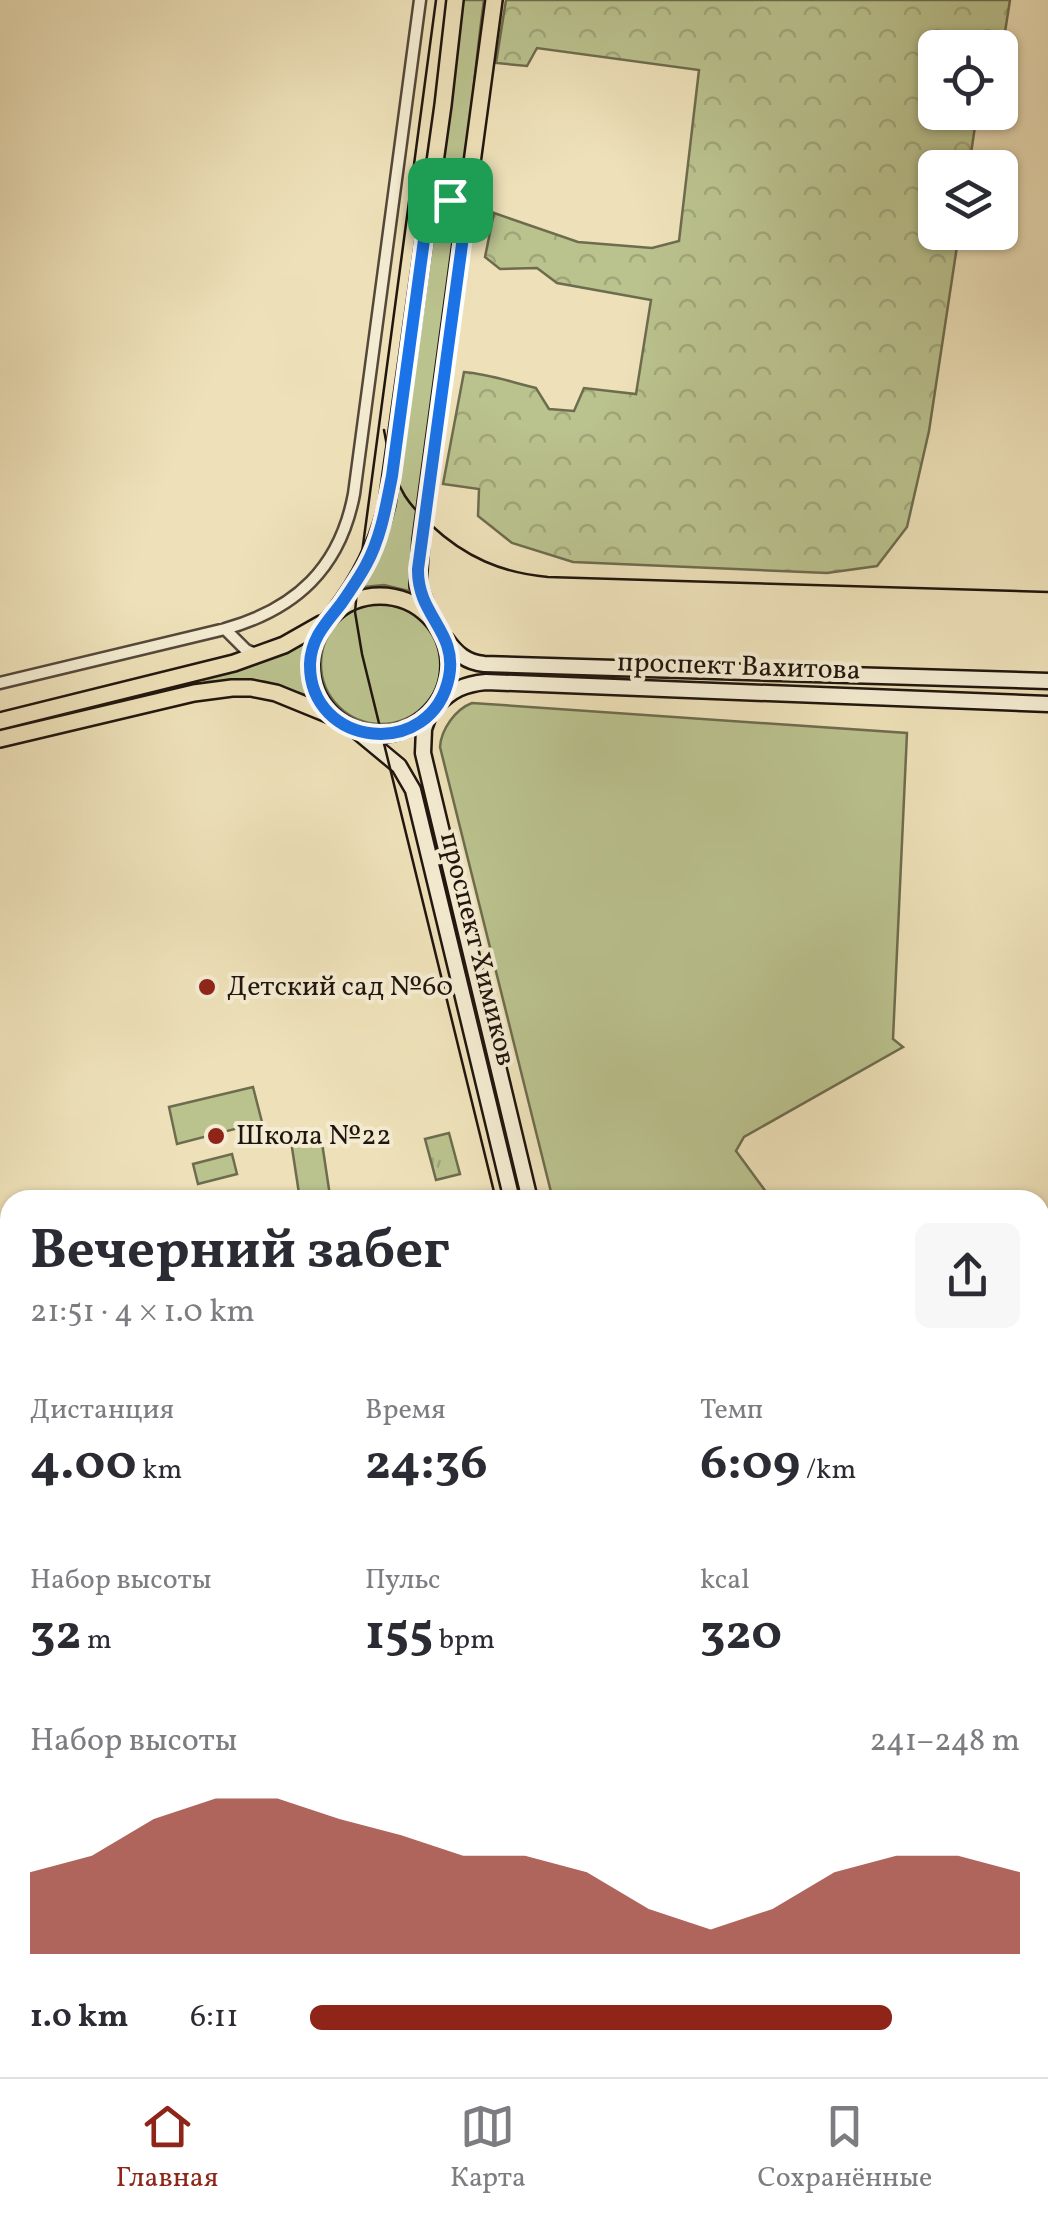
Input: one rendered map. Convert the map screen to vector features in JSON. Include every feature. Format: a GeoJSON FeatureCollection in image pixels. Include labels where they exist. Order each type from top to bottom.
{"type":"FeatureCollection","features":[{"type":"Feature","properties":{"kind":"main road"},"geometry":{"type":"LineString","coordinates":[[335,718],[315,690],[310,657],[314,640],[368,562],[387,504],[455,0]]}},
{"type":"Feature","properties":{"kind":"main road"},"geometry":{"type":"LineString","coordinates":[[430,616],[418,585],[418,569],[494,0]]}},
{"type":"Feature","properties":{"kind":"main road"},"geometry":{"type":"LineString","coordinates":[[432,181],[437,196],[450,200],[462,194],[471,178]]}},
{"type":"Feature","properties":{"kind":"main road"},"geometry":{"type":"LineString","coordinates":[[0,720],[259,655],[284,646],[356,600],[384,596],[401,599],[430,616]]}},
{"type":"Feature","properties":{"kind":"main road","name":"проспект Вахитова"},"geometry":{"type":"LineString","coordinates":[[430,616],[454,650],[466,660],[484,664],[1048,681]]}},
{"type":"Feature","properties":{"kind":"main road"},"geometry":{"type":"LineString","coordinates":[[433,710],[449,676],[446,639]]}},
{"type":"Feature","properties":{"kind":"main road","name":"проспект Вахитова"},"geometry":{"type":"LineString","coordinates":[[358,732],[378,736],[414,726],[447,695],[464,685],[486,682],[1048,704]]}},
{"type":"Feature","properties":{"kind":"main road"},"geometry":{"type":"LineString","coordinates":[[0,740],[194,693],[232,688],[276,693],[317,708],[358,732]]}},
{"type":"Feature","properties":{"kind":"main road","name":"проспект Химиков"},"geometry":{"type":"LineString","coordinates":[[433,710],[424,729],[423,753],[528,1190]]}},
{"type":"Feature","properties":{"kind":"main road","name":"проспект Химиков"},"geometry":{"type":"LineString","coordinates":[[358,732],[399,766],[412,790],[510,1190]]}},
{"type":"Feature","properties":{"kind":"street"},"geometry":{"type":"LineString","coordinates":[[0,683],[260,618],[305,590],[332,555],[350,513],[420,0]]}},
{"type":"Feature","properties":{"kind":"street"},"geometry":{"type":"LineString","coordinates":[[225,629],[246,650],[259,655]]}},
{"type":"Feature","properties":{"kind":"green space"},"geometry":{"type":"Polygon","coordinates":[[[462,0],[484,0],[462,189],[447,193],[441,182],[462,0]]]}},
{"type":"Feature","properties":{"kind":"green space"},"geometry":{"type":"Polygon","coordinates":[[[506,0],[1010,0],[1005,30],[918,30],[918,130],[974,130],[972,150],[918,150],[918,250],[956,250],[929,431],[907,527],[877,566],[827,573],[573,562],[512,543],[478,516],[479,489],[443,484],[464,372],[536,388],[549,409],[574,411],[584,388],[636,394],[651,300],[557,283],[537,268],[500,269],[485,257],[494,213],[578,242],[652,248],[679,241],[699,70],[537,48],[527,66],[496,63],[506,0]]]}},
{"type":"Feature","properties":{"kind":"green space"},"geometry":{"type":"Polygon","coordinates":[[[439,206],[461,207],[409,591],[384,585],[363,587],[383,546],[396,495],[430,243],[439,206]]]}},
{"type":"Feature","properties":{"kind":"green space"},"geometry":{"type":"Polygon","coordinates":[[[381,604],[404,608],[424,621],[437,641],[441,664],[437,687],[424,707],[404,720],[381,724],[358,720],[338,707],[325,687],[321,664],[325,641],[338,621],[358,608],[381,604]]]}},
{"type":"Feature","properties":{"kind":"green space"},"geometry":{"type":"Polygon","coordinates":[[[301,643],[305,645],[305,695],[266,682],[208,682],[0,730],[0,725],[245,667],[301,643]]]}},
{"type":"Feature","properties":{"kind":"green space"},"geometry":{"type":"Polygon","coordinates":[[[472,703],[907,733],[893,1039],[903,1047],[744,1137],[736,1151],[765,1190],[551,1190],[440,747],[450,720],[472,703]]]}},
{"type":"Feature","properties":{"kind":"green space"},"geometry":{"type":"Polygon","coordinates":[[[253,1087],[262,1122],[177,1144],[169,1107],[253,1087]]]}},
{"type":"Feature","properties":{"kind":"green space"},"geometry":{"type":"Polygon","coordinates":[[[449,1133],[460,1174],[436,1180],[425,1139],[449,1133]]]}},
{"type":"Feature","properties":{"kind":"green space"},"geometry":{"type":"Polygon","coordinates":[[[295,1136],[321,1136],[329,1190],[298,1190],[291,1141],[295,1136]]]}},
{"type":"Feature","properties":{"kind":"green space"},"geometry":{"type":"Polygon","coordinates":[[[232,1154],[237,1174],[198,1184],[193,1164],[232,1154]]]}},
{"type":"Feature","properties":{"kind":"tram line"},"geometry":{"type":"LineString","coordinates":[[436,0],[355,612],[494,1190]]}},
{"type":"Feature","properties":{"kind":"tram line"},"geometry":{"type":"LineString","coordinates":[[384,430],[397,480],[417,511],[457,546],[485,562],[515,572],[548,577],[1048,592]]}},
{"type":"Feature","properties":{"kind":"place","name":"Детский сад №60"},"geometry":{"type":"Point","coordinates":[207,987]}},
{"type":"Feature","properties":{"kind":"place","name":"Школа №22"},"geometry":{"type":"Point","coordinates":[216,1136]}},
{"type":"Feature","properties":{"kind":"route"},"geometry":{"type":"LineString","coordinates":[[471,178],[418,569],[422,600],[446,639],[449,676],[429,714],[403,731],[378,736],[346,725],[322,703],[310,675],[310,657],[314,640],[368,562],[384,518],[432,181],[437,196],[450,200],[462,194],[471,178]]}}]}
